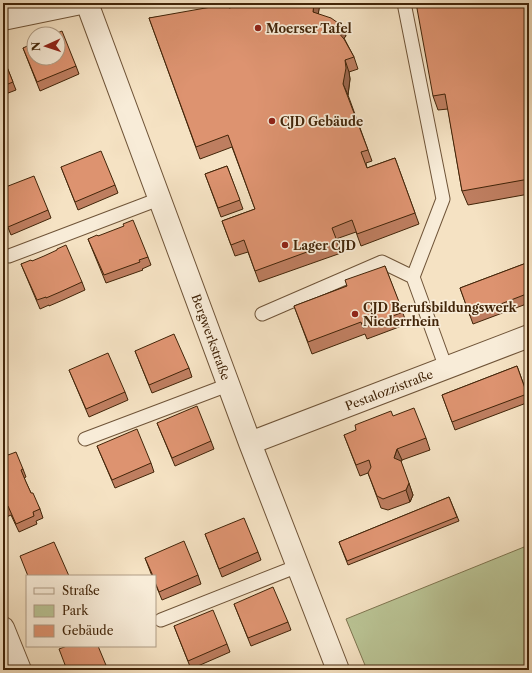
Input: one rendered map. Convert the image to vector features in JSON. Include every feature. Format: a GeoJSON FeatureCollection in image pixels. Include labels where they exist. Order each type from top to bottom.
{"type":"FeatureCollection","features":[{"type":"Feature","properties":{"kind":"street"},"geometry":{"type":"LineString","coordinates":[[3,19],[81,3]]}},
{"type":"Feature","properties":{"kind":"street","name":"Bergwerkstraße"},"geometry":{"type":"LineString","coordinates":[[87,3],[228,385],[338,670]]}},
{"type":"Feature","properties":{"kind":"street","name":"Pestalozzistraße"},"geometry":{"type":"LineString","coordinates":[[250,443],[529,336]]}},
{"type":"Feature","properties":{"kind":"street"},"geometry":{"type":"LineString","coordinates":[[3,628],[20,670]]}},
{"type":"Feature","properties":{"kind":"lane"},"geometry":{"type":"LineString","coordinates":[[404,3],[443,199],[413,277],[446,368]]}},
{"type":"Feature","properties":{"kind":"lane"},"geometry":{"type":"LineString","coordinates":[[9,256],[160,198]]}},
{"type":"Feature","properties":{"kind":"lane"},"geometry":{"type":"LineString","coordinates":[[262,314],[382,262],[413,277]]}},
{"type":"Feature","properties":{"kind":"lane"},"geometry":{"type":"LineString","coordinates":[[85,439],[228,385]]}},
{"type":"Feature","properties":{"kind":"lane"},"geometry":{"type":"LineString","coordinates":[[161,620],[298,566]]}},
{"type":"Feature","properties":{"kind":"green space"},"geometry":{"type":"Polygon","coordinates":[[[529,545],[529,670],[367,670],[346,619],[529,545]]]}},
{"type":"Feature","properties":{"kind":"building","name":"CJD Gebäude"},"geometry":{"type":"Polygon","coordinates":[[[255,3],[314,3],[313,12],[331,18],[341,25],[337,31],[344,39],[354,57],[345,60],[346,68],[343,84],[368,150],[361,152],[367,168],[395,158],[415,213],[357,234],[352,220],[332,228],[337,241],[255,271],[244,240],[231,245],[222,221],[255,209],[228,135],[196,147],[149,18],[228,4],[229,8],[255,3]]]}},
{"type":"Feature","properties":{"kind":"building"},"geometry":{"type":"Polygon","coordinates":[[[416,3],[529,3],[529,179],[462,191],[445,94],[433,96],[416,3]]]}},
{"type":"Feature","properties":{"kind":"building"},"geometry":{"type":"Polygon","coordinates":[[[66,41],[76,66],[37,82],[30,66],[66,66],[66,41]]]}},
{"type":"Feature","properties":{"kind":"building"},"geometry":{"type":"Polygon","coordinates":[[[26,47],[26,55],[23,48],[26,47]]]}},
{"type":"Feature","properties":{"kind":"building"},"geometry":{"type":"Polygon","coordinates":[[[3,57],[13,82],[3,86],[3,57]]]}},
{"type":"Feature","properties":{"kind":"building"},"geometry":{"type":"Polygon","coordinates":[[[101,151],[115,185],[75,202],[61,167],[101,151]]]}},
{"type":"Feature","properties":{"kind":"building"},"geometry":{"type":"Polygon","coordinates":[[[227,166],[240,200],[218,208],[205,174],[227,166]]]}},
{"type":"Feature","properties":{"kind":"building"},"geometry":{"type":"Polygon","coordinates":[[[34,176],[48,210],[8,227],[3,214],[3,188],[34,176]]]}},
{"type":"Feature","properties":{"kind":"building"},"geometry":{"type":"Polygon","coordinates":[[[133,220],[148,257],[139,260],[140,262],[104,275],[88,239],[124,226],[123,224],[133,220]]]}},
{"type":"Feature","properties":{"kind":"building"},"geometry":{"type":"Polygon","coordinates":[[[66,245],[82,282],[46,298],[37,300],[21,264],[44,256],[66,245]]]}},
{"type":"Feature","properties":{"kind":"building"},"geometry":{"type":"Polygon","coordinates":[[[529,262],[529,293],[470,316],[460,288],[529,262]]]}},
{"type":"Feature","properties":{"kind":"building"},"geometry":{"type":"Polygon","coordinates":[[[385,266],[403,312],[363,328],[361,322],[308,342],[294,306],[347,286],[345,280],[385,266]]]}},
{"type":"Feature","properties":{"kind":"building"},"geometry":{"type":"Polygon","coordinates":[[[174,334],[189,368],[149,385],[135,351],[174,334]]]}},
{"type":"Feature","properties":{"kind":"building"},"geometry":{"type":"Polygon","coordinates":[[[108,353],[125,392],[86,409],[69,370],[108,353]]]}},
{"type":"Feature","properties":{"kind":"building"},"geometry":{"type":"Polygon","coordinates":[[[517,366],[527,394],[452,422],[442,395],[517,366]]]}},
{"type":"Feature","properties":{"kind":"building"},"geometry":{"type":"Polygon","coordinates":[[[197,406],[211,441],[172,458],[157,423],[197,406]]]}},
{"type":"Feature","properties":{"kind":"building"},"geometry":{"type":"Polygon","coordinates":[[[414,408],[426,438],[397,449],[394,458],[401,461],[409,483],[406,490],[383,499],[377,496],[368,473],[371,467],[369,460],[356,465],[344,435],[356,430],[355,425],[391,411],[393,416],[414,408]]]}},
{"type":"Feature","properties":{"kind":"building"},"geometry":{"type":"Polygon","coordinates":[[[137,429],[151,463],[112,480],[97,446],[137,429]]]}},
{"type":"Feature","properties":{"kind":"building"},"geometry":{"type":"Polygon","coordinates":[[[7,452],[8,455],[16,452],[23,469],[21,470],[26,482],[40,509],[33,512],[34,516],[16,524],[8,506],[3,508],[3,453],[7,452]]]}},
{"type":"Feature","properties":{"kind":"building"},"geometry":{"type":"Polygon","coordinates":[[[449,497],[457,517],[347,561],[339,542],[449,497]]]}},
{"type":"Feature","properties":{"kind":"building"},"geometry":{"type":"Polygon","coordinates":[[[244,518],[258,552],[219,569],[205,534],[244,518]]]}},
{"type":"Feature","properties":{"kind":"building"},"geometry":{"type":"Polygon","coordinates":[[[184,541],[198,575],[159,592],[156,584],[156,575],[153,575],[145,558],[184,541]]]}},
{"type":"Feature","properties":{"kind":"building"},"geometry":{"type":"Polygon","coordinates":[[[54,542],[69,575],[28,575],[20,556],[54,542]]]}},
{"type":"Feature","properties":{"kind":"building"},"geometry":{"type":"Polygon","coordinates":[[[273,587],[288,622],[248,638],[234,604],[273,587]]]}},
{"type":"Feature","properties":{"kind":"building"},"geometry":{"type":"Polygon","coordinates":[[[213,610],[227,644],[188,661],[174,626],[213,610]]]}},
{"type":"Feature","properties":{"kind":"building"},"geometry":{"type":"Polygon","coordinates":[[[64,647],[98,647],[108,670],[67,670],[59,649],[64,647]]]}},
{"type":"Feature","properties":{"kind":"place","name":"Moerser Tafel"},"geometry":{"type":"Point","coordinates":[258,28]}},
{"type":"Feature","properties":{"kind":"place","name":"CJD Gebäude"},"geometry":{"type":"Point","coordinates":[272,121]}},
{"type":"Feature","properties":{"kind":"place","name":"Lager CJD"},"geometry":{"type":"Point","coordinates":[285,245]}},
{"type":"Feature","properties":{"kind":"place","name":"CJD Berufsbildungswerk Niederrhein"},"geometry":{"type":"Point","coordinates":[355,314]}}]}
